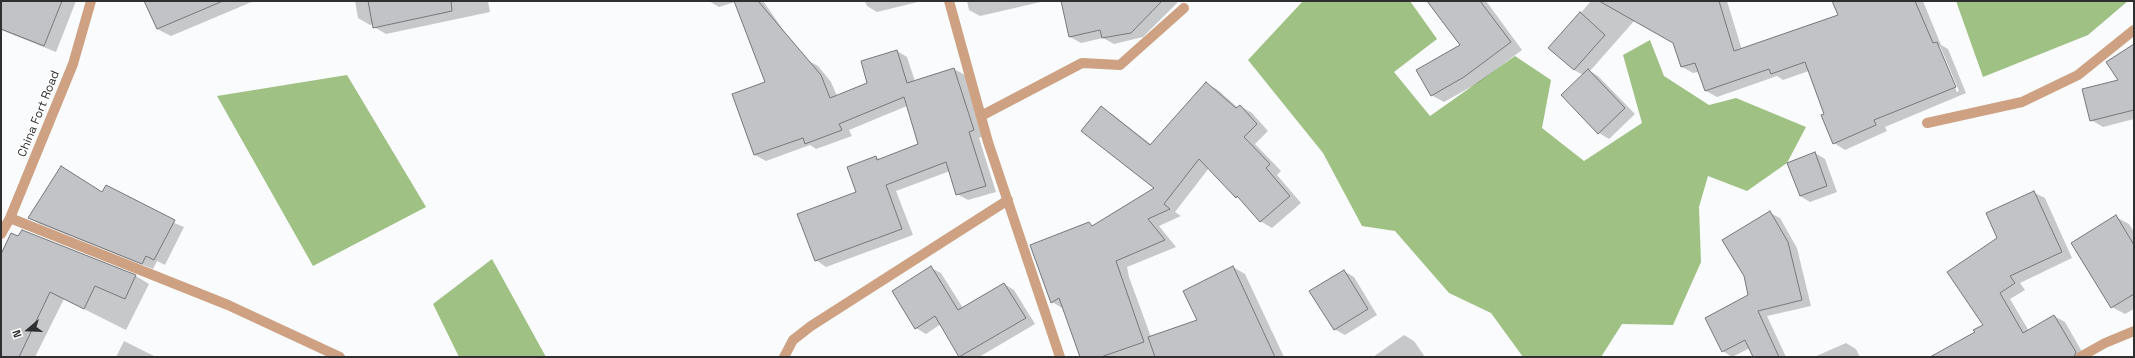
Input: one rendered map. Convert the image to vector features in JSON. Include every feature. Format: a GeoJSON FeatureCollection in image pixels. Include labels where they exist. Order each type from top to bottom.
{"type":"FeatureCollection","features":[{"type":"Feature","properties":{"kind":"street","name":"China Fort Road"},"geometry":{"type":"LineString","coordinates":[[1,234],[10,218],[73,64],[91,1]]}},
{"type":"Feature","properties":{"kind":"street"},"geometry":{"type":"LineString","coordinates":[[949,1],[981,116],[1060,357]]}},
{"type":"Feature","properties":{"kind":"street"},"geometry":{"type":"LineString","coordinates":[[981,116],[1082,63],[1120,65],[1184,8]]}},
{"type":"Feature","properties":{"kind":"street"},"geometry":{"type":"LineString","coordinates":[[1927,123],[2022,102],[2078,75],[2134,30]]}},
{"type":"Feature","properties":{"kind":"street"},"geometry":{"type":"LineString","coordinates":[[784,357],[793,340],[811,326],[1008,200]]}},
{"type":"Feature","properties":{"kind":"street"},"geometry":{"type":"LineString","coordinates":[[10,218],[228,305],[340,357]]}},
{"type":"Feature","properties":{"kind":"street"},"geometry":{"type":"LineString","coordinates":[[2080,357],[2105,343],[2134,331]]}},
{"type":"Feature","properties":{"kind":"green space"},"geometry":{"type":"Polygon","coordinates":[[[1303,1],[1410,1],[1437,39],[1394,72],[1430,116],[1515,56],[1551,80],[1542,128],[1584,161],[1642,123],[1623,55],[1650,40],[1664,76],[1709,105],[1736,98],[1806,127],[1787,163],[1747,191],[1708,176],[1699,207],[1701,262],[1673,325],[1622,324],[1601,357],[1523,357],[1491,313],[1449,293],[1395,231],[1362,226],[1323,153],[1248,60],[1303,1]]]}},
{"type":"Feature","properties":{"kind":"green space"},"geometry":{"type":"Polygon","coordinates":[[[1956,1],[2128,1],[2088,35],[1983,77],[1956,1]]]}},
{"type":"Feature","properties":{"kind":"green space"},"geometry":{"type":"Polygon","coordinates":[[[347,75],[426,207],[313,266],[217,96],[347,75]]]}},
{"type":"Feature","properties":{"kind":"green space"},"geometry":{"type":"Polygon","coordinates":[[[492,259],[546,357],[459,357],[433,304],[492,259]]]}},
{"type":"Feature","properties":{"kind":"building"},"geometry":{"type":"Polygon","coordinates":[[[1,1],[62,1],[44,46],[1,29],[1,1]]]}},
{"type":"Feature","properties":{"kind":"building"},"geometry":{"type":"Polygon","coordinates":[[[144,1],[223,1],[157,29],[144,1]]]}},
{"type":"Feature","properties":{"kind":"building"},"geometry":{"type":"Polygon","coordinates":[[[368,1],[451,1],[452,11],[373,28],[368,1]]]}},
{"type":"Feature","properties":{"kind":"building"},"geometry":{"type":"Polygon","coordinates":[[[734,1],[758,1],[821,75],[830,98],[867,83],[861,61],[897,50],[907,83],[954,68],[974,130],[969,132],[986,186],[956,195],[946,162],[886,185],[902,229],[815,261],[797,214],[856,192],[847,167],[876,156],[877,160],[918,144],[904,97],[839,124],[842,130],[805,144],[803,138],[754,155],[732,94],[765,82],[734,1]]]}},
{"type":"Feature","properties":{"kind":"building"},"geometry":{"type":"Polygon","coordinates":[[[1061,1],[1162,1],[1131,33],[1102,38],[1100,30],[1069,37],[1061,1]]]}},
{"type":"Feature","properties":{"kind":"building"},"geometry":{"type":"Polygon","coordinates":[[[1427,1],[1480,1],[1511,42],[1464,77],[1431,96],[1416,70],[1460,45],[1427,1]]]}},
{"type":"Feature","properties":{"kind":"building"},"geometry":{"type":"Polygon","coordinates":[[[1599,1],[1719,1],[1734,51],[1838,15],[1832,1],[1915,1],[1933,43],[1937,42],[1956,87],[1874,120],[1876,125],[1833,144],[1821,115],[1824,114],[1805,62],[1771,74],[1769,69],[1705,91],[1695,63],[1681,67],[1673,43],[1599,1]]]}},
{"type":"Feature","properties":{"kind":"building"},"geometry":{"type":"Polygon","coordinates":[[[1580,12],[1605,35],[1574,70],[1548,48],[1580,12]]]}},
{"type":"Feature","properties":{"kind":"building"},"geometry":{"type":"Polygon","coordinates":[[[2134,44],[2134,110],[2090,121],[2082,89],[2118,80],[2106,62],[2134,44]]]}},
{"type":"Feature","properties":{"kind":"building"},"geometry":{"type":"Polygon","coordinates":[[[1588,69],[1625,108],[1598,134],[1561,95],[1588,69]]]}},
{"type":"Feature","properties":{"kind":"building"},"geometry":{"type":"Polygon","coordinates":[[[1206,82],[1236,108],[1240,105],[1257,124],[1244,137],[1270,164],[1266,168],[1290,196],[1260,222],[1237,196],[1236,198],[1199,159],[1164,204],[1170,209],[1148,219],[1165,240],[1116,261],[1144,342],[1101,357],[1080,357],[1059,298],[1051,303],[1030,245],[1089,222],[1092,226],[1154,188],[1081,131],[1101,106],[1150,145],[1206,82]]]}},
{"type":"Feature","properties":{"kind":"building"},"geometry":{"type":"Polygon","coordinates":[[[1815,152],[1827,186],[1800,196],[1787,163],[1815,152]]]}},
{"type":"Feature","properties":{"kind":"building"},"geometry":{"type":"Polygon","coordinates":[[[61,166],[102,192],[106,185],[175,220],[154,260],[146,256],[142,264],[28,218],[61,166]]]}},
{"type":"Feature","properties":{"kind":"building"},"geometry":{"type":"Polygon","coordinates":[[[2034,191],[2062,252],[2010,276],[2015,283],[2000,293],[2023,333],[2054,315],[2076,352],[2074,357],[1930,357],[1975,332],[1973,330],[1983,325],[1947,272],[1997,238],[1986,213],[2034,191]]]}},
{"type":"Feature","properties":{"kind":"building"},"geometry":{"type":"Polygon","coordinates":[[[1770,211],[1788,242],[1802,300],[1758,311],[1779,357],[1753,357],[1745,340],[1722,352],[1705,318],[1748,295],[1744,276],[1722,240],[1770,211]]]}},
{"type":"Feature","properties":{"kind":"building"},"geometry":{"type":"Polygon","coordinates":[[[2116,215],[2134,245],[2134,294],[2111,308],[2071,243],[2116,215]]]}},
{"type":"Feature","properties":{"kind":"building"},"geometry":{"type":"Polygon","coordinates":[[[22,230],[136,275],[125,299],[95,286],[84,309],[50,292],[19,357],[1,357],[1,254],[11,233],[18,236],[22,230]]]}},
{"type":"Feature","properties":{"kind":"building"},"geometry":{"type":"Polygon","coordinates":[[[931,266],[958,310],[1004,283],[1026,318],[959,357],[935,316],[915,329],[892,291],[931,266]]]}},
{"type":"Feature","properties":{"kind":"building"},"geometry":{"type":"Polygon","coordinates":[[[1233,266],[1275,357],[1155,357],[1148,337],[1197,320],[1183,291],[1233,266]]]}},
{"type":"Feature","properties":{"kind":"building"},"geometry":{"type":"Polygon","coordinates":[[[1344,270],[1368,309],[1334,330],[1309,291],[1344,270]]]}}]}
